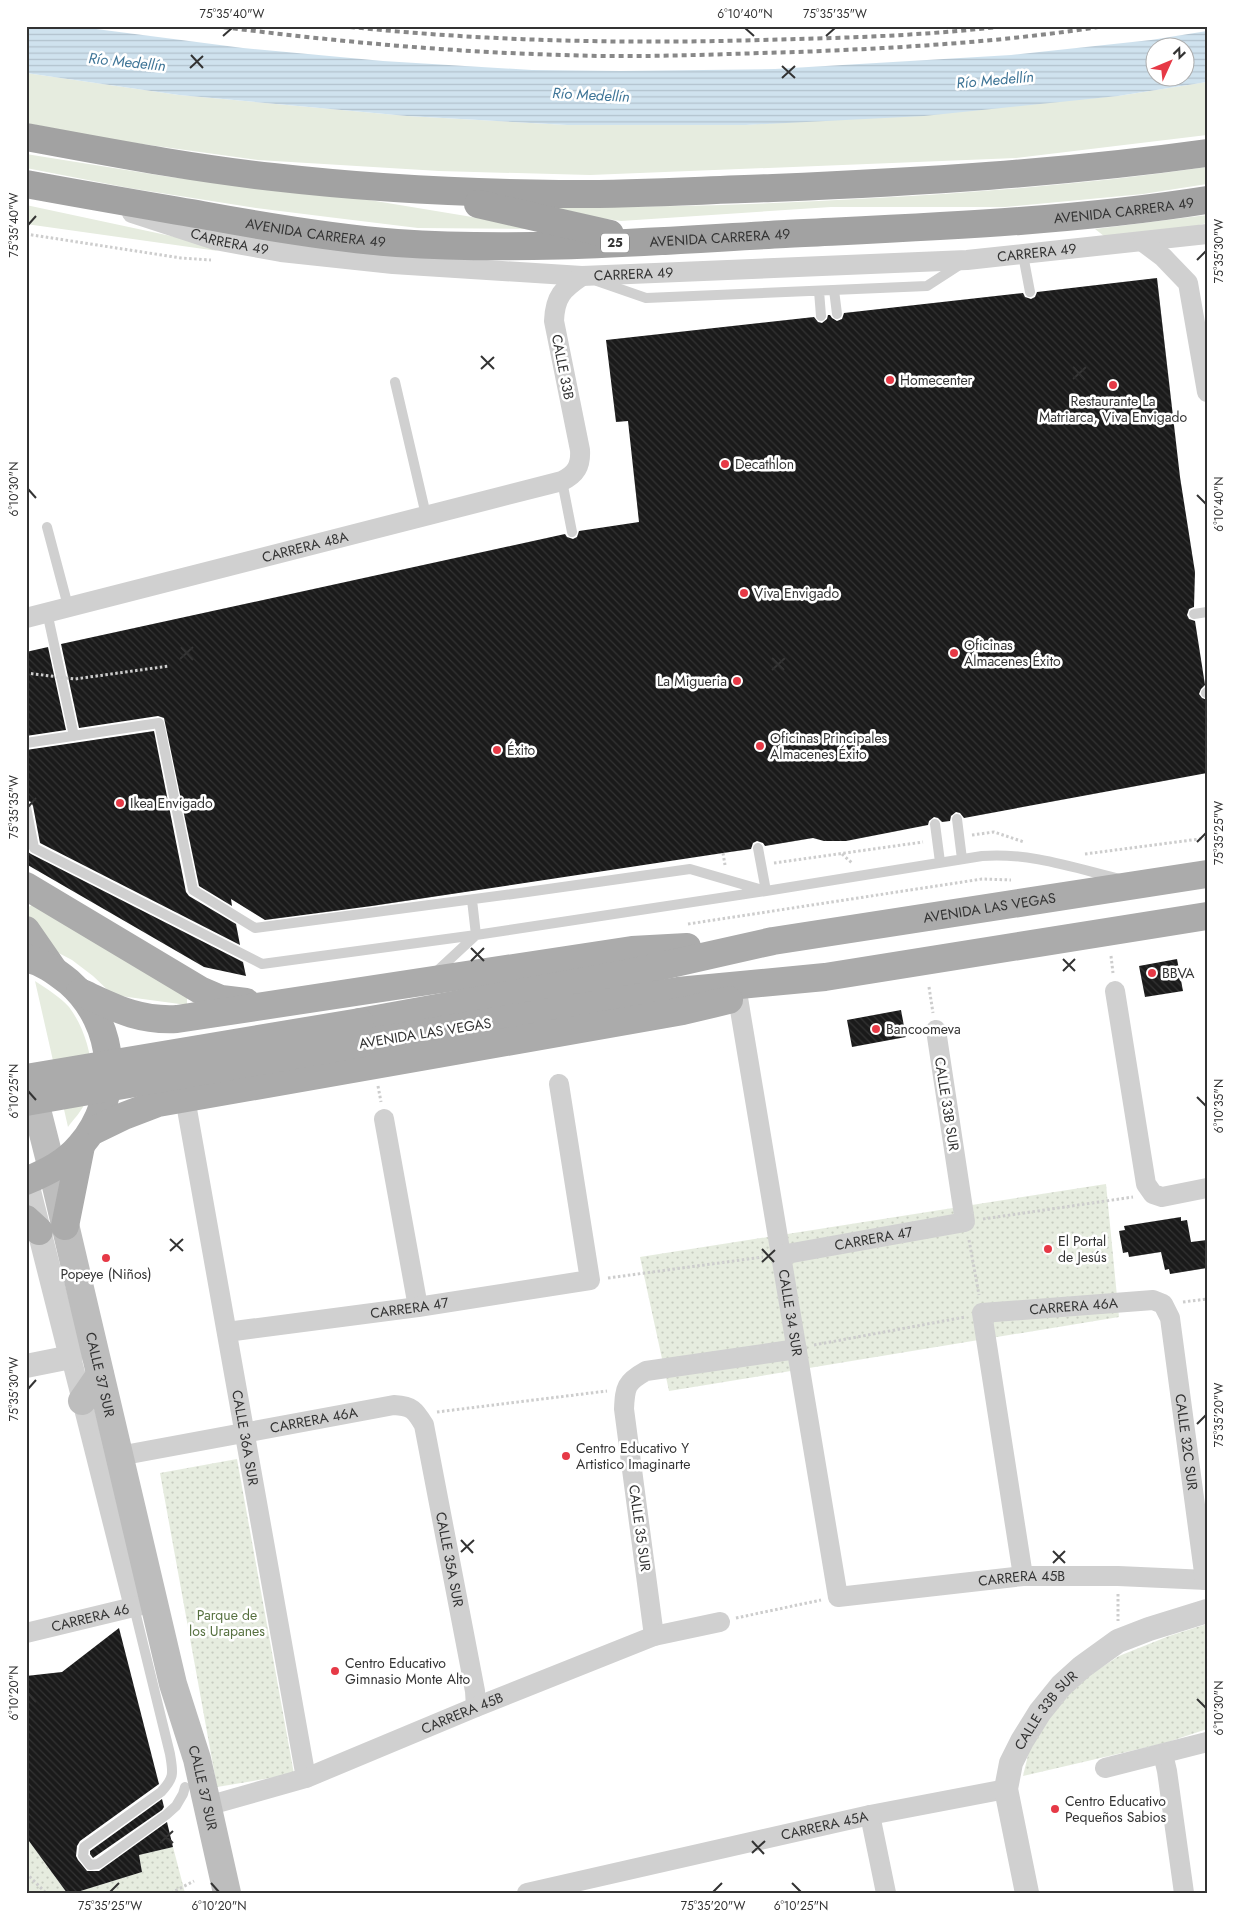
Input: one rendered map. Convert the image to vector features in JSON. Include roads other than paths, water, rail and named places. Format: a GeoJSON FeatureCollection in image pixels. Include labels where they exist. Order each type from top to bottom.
{"type":"FeatureCollection","features":[{"type":"Feature","properties":{"kind":"highway"},"geometry":{"type":"LineString","coordinates":[[26,136],[172,164],[264,176],[416,190],[561,194],[829,185],[1021,174],[1144,162],[1207,153]]}},
{"type":"Feature","properties":{"kind":"highway","name":"AVENIDA CARRERA 49"},"geometry":{"type":"LineString","coordinates":[[26,184],[337,237],[397,243],[472,246],[549,246],[643,242],[1061,217],[1207,200]]}},
{"type":"Feature","properties":{"kind":"highway"},"geometry":{"type":"LineString","coordinates":[[416,190],[643,242]]}},
{"type":"Feature","properties":{"kind":"main road","name":"AVENIDA LAS VEGAS"},"geometry":{"type":"LineString","coordinates":[[26,1102],[362,1033],[773,941],[1207,874]]}},
{"type":"Feature","properties":{"kind":"main road"},"geometry":{"type":"LineString","coordinates":[[26,886],[200,990],[221,999],[270,1005]]}},
{"type":"Feature","properties":{"kind":"main road","name":"AVENIDA LAS VEGAS"},"geometry":{"type":"LineString","coordinates":[[86,1139],[139,1110],[158,1103],[683,1011],[825,978],[1207,916]]}},
{"type":"Feature","properties":{"kind":"main road"},"geometry":{"type":"LineString","coordinates":[[26,930],[53,969],[80,992],[92,1008],[106,1042],[109,1061],[109,1080],[106,1098],[100,1116],[86,1139],[65,1161],[26,1180]]}},
{"type":"Feature","properties":{"kind":"main road","name":"AVENIDA LAS VEGAS"},"geometry":{"type":"LineString","coordinates":[[80,992],[122,1011],[141,1017],[159,1020],[177,1019],[632,950],[773,941]]}},
{"type":"Feature","properties":{"kind":"main road"},"geometry":{"type":"LineString","coordinates":[[26,958],[53,969]]}},
{"type":"Feature","properties":{"kind":"main road","name":"AVENIDA LAS VEGAS"},"geometry":{"type":"LineString","coordinates":[[26,1078],[678,991],[825,978]]}},
{"type":"Feature","properties":{"kind":"main road"},"geometry":{"type":"LineString","coordinates":[[299,1000],[288,1027],[285,1039],[286,1047],[290,1058],[297,1066],[311,1076]]}},
{"type":"Feature","properties":{"kind":"main road","name":"CALLE 37 SUR"},"geometry":{"type":"LineString","coordinates":[[26,1066],[119,1456],[144,1605],[173,1684],[197,1758],[206,1806],[227,1893]]}},
{"type":"Feature","properties":{"kind":"main road"},"geometry":{"type":"LineString","coordinates":[[65,1226],[86,1139]]}},
{"type":"Feature","properties":{"kind":"main road"},"geometry":{"type":"LineString","coordinates":[[82,1401],[100,1375]]}},
{"type":"Feature","properties":{"kind":"main road","name":"CALLE 37 SUR"},"geometry":{"type":"LineString","coordinates":[[173,1684],[180,1764],[201,1887]]}},
{"type":"Feature","properties":{"kind":"street","name":"CARRERA 49"},"geometry":{"type":"LineString","coordinates":[[68,192],[215,240],[281,252],[393,264],[582,276],[967,260],[1207,234]]}},
{"type":"Feature","properties":{"kind":"street"},"geometry":{"type":"LineString","coordinates":[[1143,242],[1163,257],[1188,283],[1207,392]]}},
{"type":"Feature","properties":{"kind":"street","name":"CALLE 33B"},"geometry":{"type":"LineString","coordinates":[[578,468],[580,450],[554,321],[555,308],[559,297],[567,286],[582,276]]}},
{"type":"Feature","properties":{"kind":"street","name":"CARRERA 48A"},"geometry":{"type":"LineString","coordinates":[[26,618],[562,481],[571,477],[578,468]]}},
{"type":"Feature","properties":{"kind":"street"},"geometry":{"type":"LineString","coordinates":[[1115,991],[1146,1184],[1153,1194],[1162,1197],[1207,1188]]}},
{"type":"Feature","properties":{"kind":"street","name":"CALLE 34 SUR"},"geometry":{"type":"LineString","coordinates":[[738,998],[838,1596]]}},
{"type":"Feature","properties":{"kind":"street","name":"CALLE 33B SUR"},"geometry":{"type":"LineString","coordinates":[[936,1030],[965,1222]]}},
{"type":"Feature","properties":{"kind":"street","name":"CARRERA 47"},"geometry":{"type":"LineString","coordinates":[[227,1332],[418,1307],[590,1280],[558,1084]]}},
{"type":"Feature","properties":{"kind":"street","name":"CALLE 36A SUR"},"geometry":{"type":"LineString","coordinates":[[185,1098],[306,1778]]}},
{"type":"Feature","properties":{"kind":"street"},"geometry":{"type":"LineString","coordinates":[[384,1119],[418,1307]]}},
{"type":"Feature","properties":{"kind":"street","name":"CALLE 37 SUR"},"geometry":{"type":"LineString","coordinates":[[26,1180],[33,1225],[82,1401],[144,1605]]}},
{"type":"Feature","properties":{"kind":"street","name":"CARRERA 47"},"geometry":{"type":"LineString","coordinates":[[781,1255],[965,1222]]}},
{"type":"Feature","properties":{"kind":"street","name":"CARRERA 46A"},"geometry":{"type":"LineString","coordinates":[[1023,1576],[982,1313],[1153,1300],[1163,1304]]}},
{"type":"Feature","properties":{"kind":"street","name":"CALLE 32C SUR"},"geometry":{"type":"LineString","coordinates":[[1163,1304],[1170,1318],[1206,1580]]}},
{"type":"Feature","properties":{"kind":"street","name":"CALLE 35 SUR"},"geometry":{"type":"LineString","coordinates":[[654,1636],[624,1409],[625,1389],[633,1378],[646,1371],[797,1349]]}},
{"type":"Feature","properties":{"kind":"street"},"geometry":{"type":"LineString","coordinates":[[26,1366],[71,1357]]}},
{"type":"Feature","properties":{"kind":"street","name":"CARRERA 46A"},"geometry":{"type":"LineString","coordinates":[[119,1456],[394,1405],[407,1406],[417,1414]]}},
{"type":"Feature","properties":{"kind":"street","name":"CALLE 35A SUR"},"geometry":{"type":"LineString","coordinates":[[417,1414],[424,1425],[476,1707]]}},
{"type":"Feature","properties":{"kind":"street","name":"CARRERA 45B"},"geometry":{"type":"LineString","coordinates":[[838,1596],[1023,1576],[1118,1576],[1206,1580]]}},
{"type":"Feature","properties":{"kind":"street","name":"CARRERA 46"},"geometry":{"type":"LineString","coordinates":[[26,1633],[144,1605]]}},
{"type":"Feature","properties":{"kind":"street","name":"CALLE 33B SUR"},"geometry":{"type":"LineString","coordinates":[[1027,1893],[1006,1789],[1012,1763],[1022,1741],[1040,1712],[1060,1686],[1082,1666],[1118,1641],[1207,1611]]}},
{"type":"Feature","properties":{"kind":"street","name":"CARRERA 45B"},"geometry":{"type":"LineString","coordinates":[[206,1806],[306,1778],[476,1707],[654,1636],[720,1622]]}},
{"type":"Feature","properties":{"kind":"street"},"geometry":{"type":"LineString","coordinates":[[1105,1768],[1207,1742]]}},
{"type":"Feature","properties":{"kind":"street"},"geometry":{"type":"LineString","coordinates":[[1163,1754],[1184,1893]]}},
{"type":"Feature","properties":{"kind":"street","name":"CARRERA 45A"},"geometry":{"type":"LineString","coordinates":[[527,1893],[575,1888],[870,1815],[1006,1789]]}},
{"type":"Feature","properties":{"kind":"street"},"geometry":{"type":"LineString","coordinates":[[870,1815],[886,1893]]}},
{"type":"Feature","properties":{"kind":"lane"},"geometry":{"type":"LineString","coordinates":[[1023,255],[1030,292]]}},
{"type":"Feature","properties":{"kind":"lane"},"geometry":{"type":"LineString","coordinates":[[582,276],[646,298],[819,291],[927,286],[967,260]]}},
{"type":"Feature","properties":{"kind":"lane"},"geometry":{"type":"LineString","coordinates":[[834,290],[836,314]]}},
{"type":"Feature","properties":{"kind":"lane"},"geometry":{"type":"LineString","coordinates":[[819,291],[821,316]]}},
{"type":"Feature","properties":{"kind":"lane"},"geometry":{"type":"LineString","coordinates":[[395,382],[426,515]]}},
{"type":"Feature","properties":{"kind":"lane"},"geometry":{"type":"LineString","coordinates":[[562,481],[572,532]]}},
{"type":"Feature","properties":{"kind":"lane"},"geometry":{"type":"LineString","coordinates":[[47,527],[68,606]]}},
{"type":"Feature","properties":{"kind":"lane"},"geometry":{"type":"LineString","coordinates":[[47,612],[74,736]]}},
{"type":"Feature","properties":{"kind":"lane"},"geometry":{"type":"LineString","coordinates":[[1194,614],[1207,612]]}},
{"type":"Feature","properties":{"kind":"lane"},"geometry":{"type":"LineString","coordinates":[[26,743],[158,723],[192,890],[255,928],[690,869],[766,891]]}},
{"type":"Feature","properties":{"kind":"lane"},"geometry":{"type":"LineString","coordinates":[[26,807],[34,848],[262,964],[476,935],[1000,854],[1022,856],[1142,884]]}},
{"type":"Feature","properties":{"kind":"lane"},"geometry":{"type":"LineString","coordinates":[[957,819],[962,859]]}},
{"type":"Feature","properties":{"kind":"lane"},"geometry":{"type":"LineString","coordinates":[[935,824],[940,862]]}},
{"type":"Feature","properties":{"kind":"lane"},"geometry":{"type":"LineString","coordinates":[[758,848],[766,891]]}},
{"type":"Feature","properties":{"kind":"lane"},"geometry":{"type":"LineString","coordinates":[[472,900],[476,935]]}},
{"type":"Feature","properties":{"kind":"lane"},"geometry":{"type":"LineString","coordinates":[[425,982],[476,935]]}},
{"type":"Feature","properties":{"kind":"lane"},"geometry":{"type":"LineString","coordinates":[[144,1605],[173,1774],[170,1782],[161,1792],[84,1847],[83,1856],[90,1866],[98,1864],[171,1811],[176,1806],[185,1787]]}},
{"type":"Feature","properties":{"kind":"water","name":"Río Medellín"},"geometry":{"type":"Polygon","coordinates":[[[26,26],[73,26],[243,48],[383,61],[532,70],[775,69],[1011,55],[1146,41],[1146,88],[1169,88],[1118,96],[924,116],[746,125],[567,125],[407,116],[179,95],[26,73],[26,26]]]}},
{"type":"Feature","properties":{"kind":"water"},"geometry":{"type":"Polygon","coordinates":[[[1207,31],[1207,82],[1196,84],[1196,38],[1163,38],[1207,31]]]}},
{"type":"Feature","properties":{"kind":"railway"},"geometry":{"type":"LineString","coordinates":[[215,26],[346,41],[433,48],[520,54],[593,56],[797,52],[913,46],[1029,36],[1105,26]]}},
{"type":"Feature","properties":{"kind":"railway"},"geometry":{"type":"LineString","coordinates":[[341,26],[498,38],[655,42],[883,36],[1005,26]]}},
{"type":"Feature","properties":{"kind":"place","name":"Homecenter"},"geometry":{"type":"Point","coordinates":[890,380]}},
{"type":"Feature","properties":{"kind":"place","name":"Restaurante La Matriarca, Viva Envigado"},"geometry":{"type":"Point","coordinates":[1113,385]}},
{"type":"Feature","properties":{"kind":"place","name":"Decathlon"},"geometry":{"type":"Point","coordinates":[725,464]}},
{"type":"Feature","properties":{"kind":"place","name":"Viva Envigado"},"geometry":{"type":"Point","coordinates":[744,593]}},
{"type":"Feature","properties":{"kind":"place","name":"Oficinas Almacenes Éxito"},"geometry":{"type":"Point","coordinates":[954,653]}},
{"type":"Feature","properties":{"kind":"place","name":"La Migueria"},"geometry":{"type":"Point","coordinates":[737,681]}},
{"type":"Feature","properties":{"kind":"place","name":"Oficinas Principales Almacenes Éxito"},"geometry":{"type":"Point","coordinates":[760,746]}},
{"type":"Feature","properties":{"kind":"place","name":"Éxito"},"geometry":{"type":"Point","coordinates":[497,750]}},
{"type":"Feature","properties":{"kind":"place","name":"Ikea Envigado"},"geometry":{"type":"Point","coordinates":[120,803]}},
{"type":"Feature","properties":{"kind":"place","name":"BBVA"},"geometry":{"type":"Point","coordinates":[1152,973]}},
{"type":"Feature","properties":{"kind":"place","name":"Bancoomeva"},"geometry":{"type":"Point","coordinates":[876,1029]}},
{"type":"Feature","properties":{"kind":"place","name":"El Portal de Jesús"},"geometry":{"type":"Point","coordinates":[1048,1249]}},
{"type":"Feature","properties":{"kind":"place","name":"Popeye (Niños)"},"geometry":{"type":"Point","coordinates":[106,1258]}},
{"type":"Feature","properties":{"kind":"place","name":"Centro Educativo Y Artistico Imaginarte"},"geometry":{"type":"Point","coordinates":[566,1456]}},
{"type":"Feature","properties":{"kind":"place","name":"Centro Educativo Gimnasio Monte Alto"},"geometry":{"type":"Point","coordinates":[335,1671]}},
{"type":"Feature","properties":{"kind":"place","name":"Centro Educativo Pequeños Sabios"},"geometry":{"type":"Point","coordinates":[1055,1809]}},
{"type":"Feature","properties":{"kind":"park label","name":"Parque de los Urapanes"},"geometry":{"type":"Point","coordinates":[227,1624]}}]}
